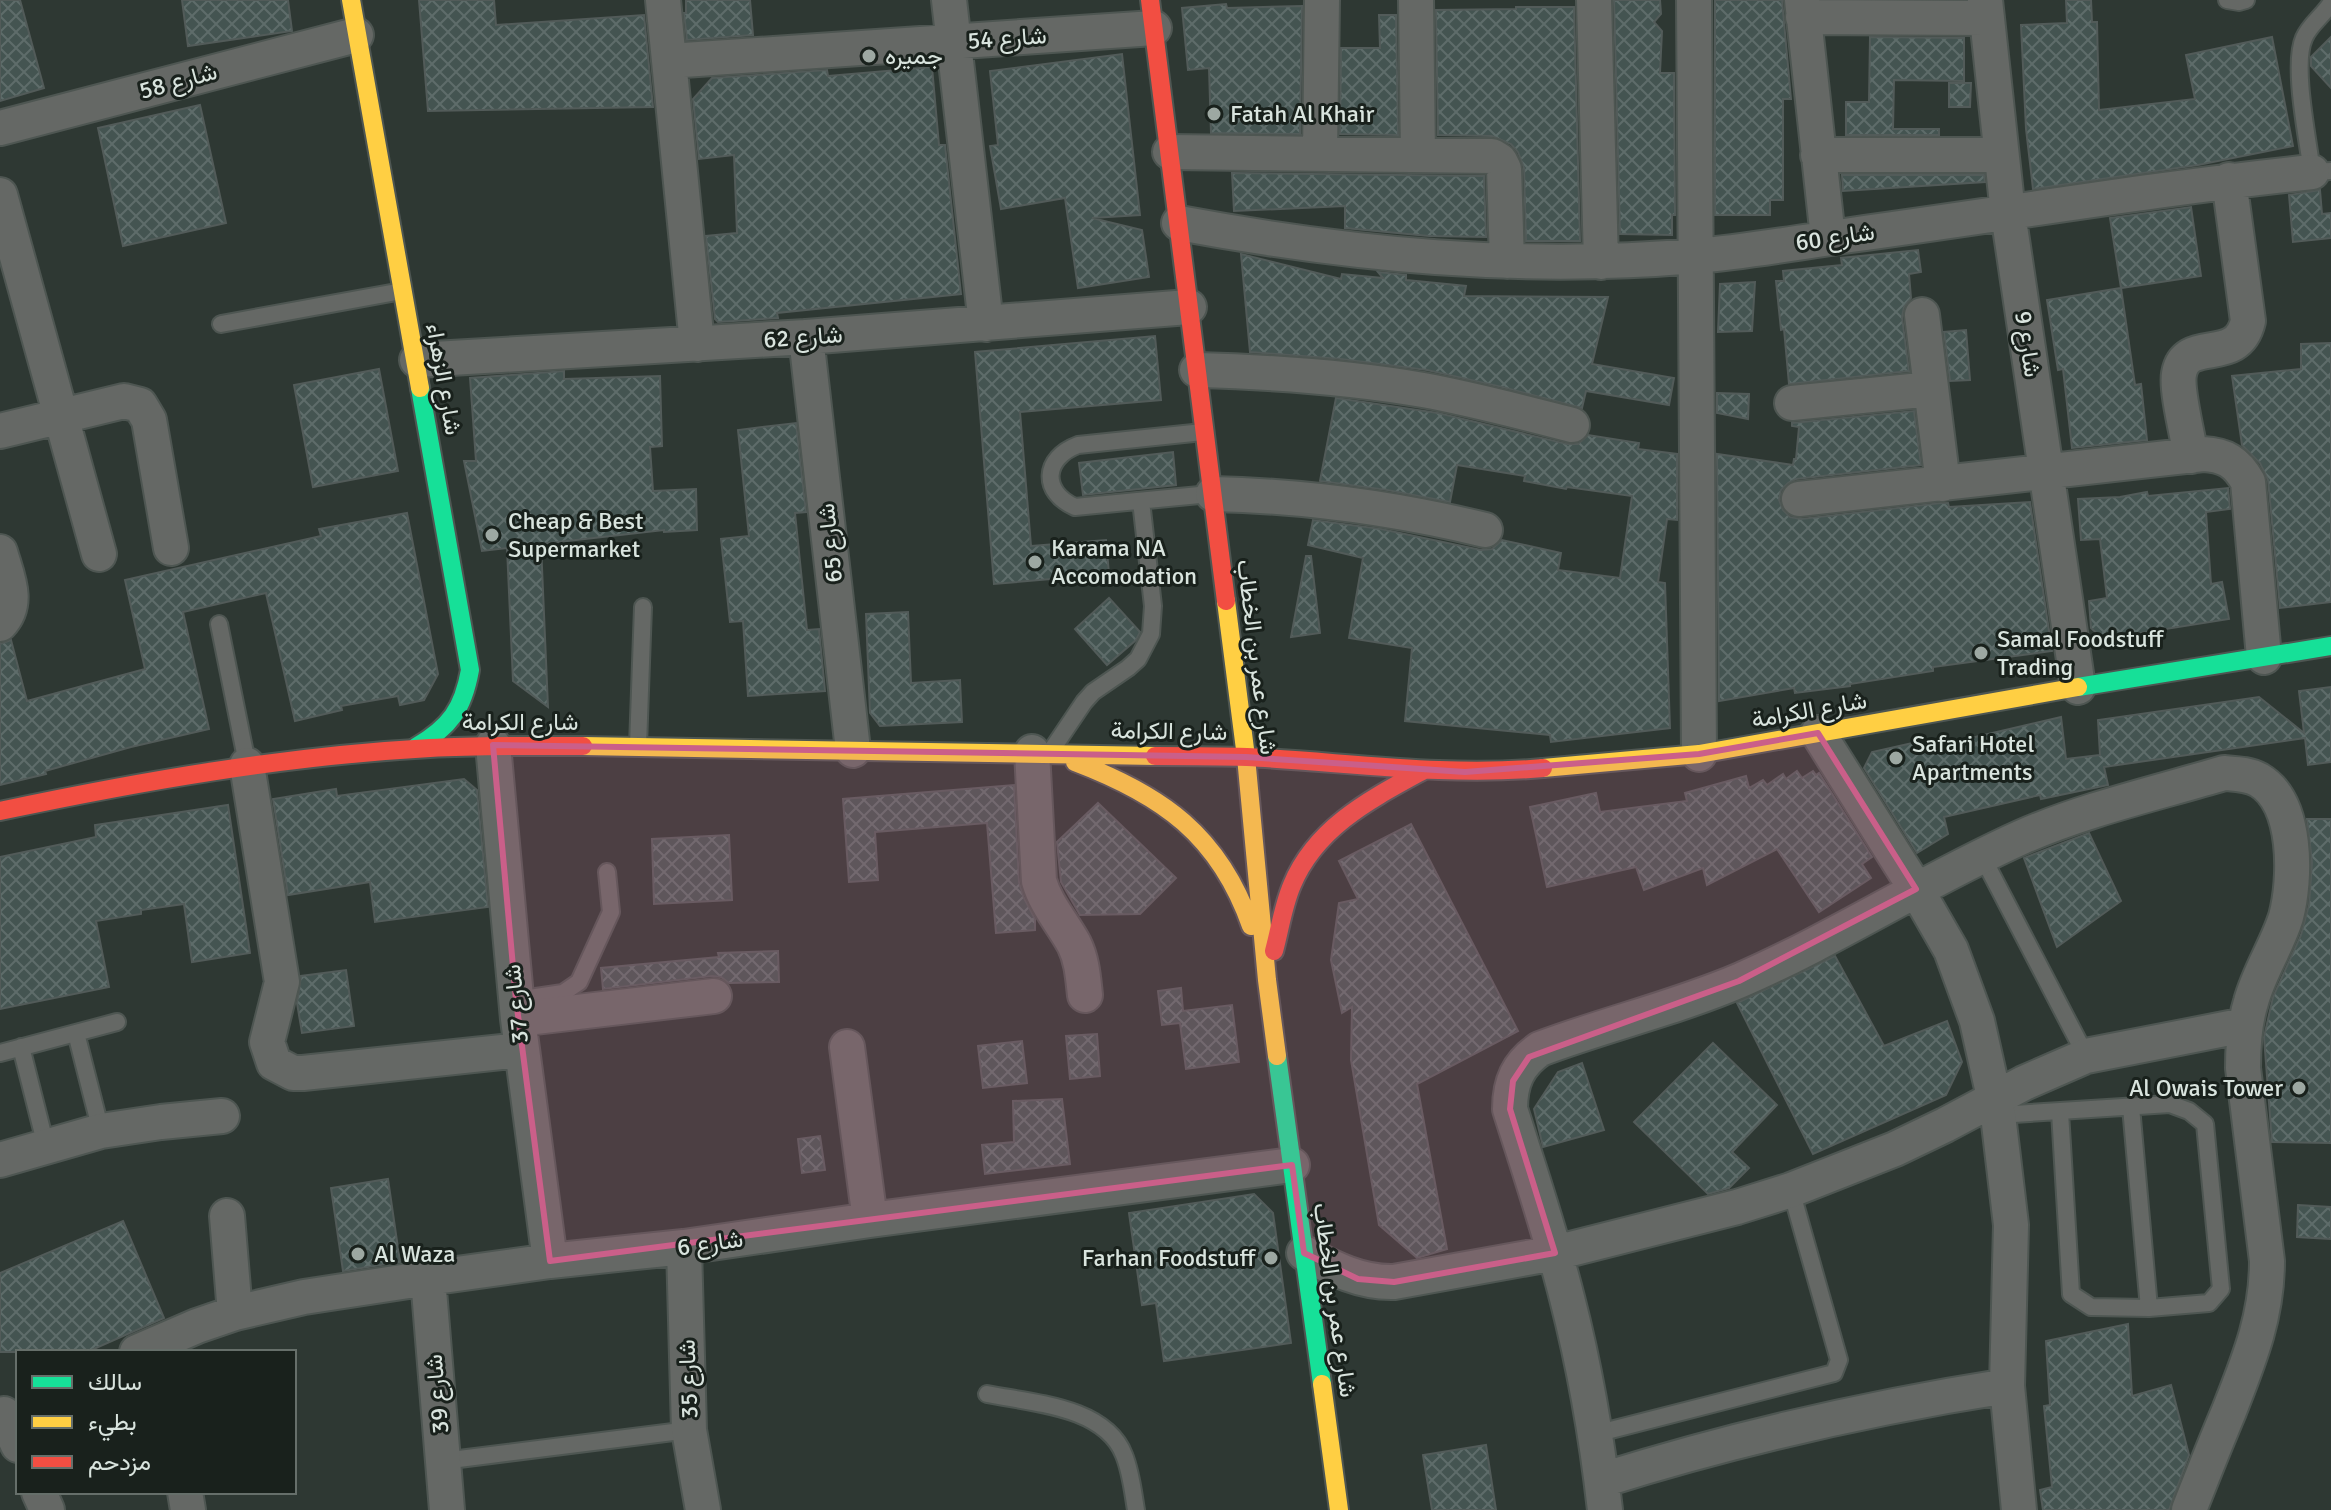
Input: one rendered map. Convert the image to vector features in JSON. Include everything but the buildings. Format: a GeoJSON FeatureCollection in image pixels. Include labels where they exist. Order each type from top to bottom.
{"type":"FeatureCollection","features":[{"type":"Feature","properties":{"kind":"main road","name":"شارع الزهراء"},"geometry":{"type":"LineString","coordinates":[[351,0],[470,670],[468,689],[461,708],[449,724],[416,747]]}},
{"type":"Feature","properties":{"kind":"main road","name":"شارع عمر بن الخطاب"},"geometry":{"type":"LineString","coordinates":[[1152,14],[1246,757],[1267,980],[1339,1510]]}},
{"type":"Feature","properties":{"kind":"main road","name":"شارع الكرامة"},"geometry":{"type":"LineString","coordinates":[[0,811],[145,781],[247,765],[416,747],[493,745],[1041,752],[1246,757],[1424,770],[1507,771],[1699,754],[2331,646]]}},
{"type":"Feature","properties":{"kind":"main road"},"geometry":{"type":"LineString","coordinates":[[1041,752],[1135,787],[1185,821],[1223,866],[1238,892],[1267,980]]}},
{"type":"Feature","properties":{"kind":"main road"},"geometry":{"type":"LineString","coordinates":[[1267,980],[1291,887],[1304,860],[1321,837],[1355,810],[1424,770]]}},
{"type":"Feature","properties":{"kind":"street"},"geometry":{"type":"LineString","coordinates":[[663,0],[697,344]]}},
{"type":"Feature","properties":{"kind":"street"},"geometry":{"type":"LineString","coordinates":[[949,0],[986,324]]}},
{"type":"Feature","properties":{"kind":"street"},"geometry":{"type":"LineString","coordinates":[[1320,154],[1322,0]]}},
{"type":"Feature","properties":{"kind":"street"},"geometry":{"type":"LineString","coordinates":[[1416,0],[1418,155]]}},
{"type":"Feature","properties":{"kind":"street"},"geometry":{"type":"LineString","coordinates":[[1594,0],[1601,262]]}},
{"type":"Feature","properties":{"kind":"street"},"geometry":{"type":"LineString","coordinates":[[1694,0],[1699,754]]}},
{"type":"Feature","properties":{"kind":"street"},"geometry":{"type":"LineString","coordinates":[[1828,238],[1802,8],[1986,9]]}},
{"type":"Feature","properties":{"kind":"street","name":"شارع 9"},"geometry":{"type":"LineString","coordinates":[[1986,9],[2008,213],[2078,687]]}},
{"type":"Feature","properties":{"kind":"street","name":"شارع 54"},"geometry":{"type":"LineString","coordinates":[[669,61],[954,41],[1152,14]]}},
{"type":"Feature","properties":{"kind":"street","name":"شارع 58"},"geometry":{"type":"LineString","coordinates":[[0,128],[356,35]]}},
{"type":"Feature","properties":{"kind":"street"},"geometry":{"type":"LineString","coordinates":[[1170,152],[1492,156],[1500,161],[1504,169],[1507,261]]}},
{"type":"Feature","properties":{"kind":"street"},"geometry":{"type":"LineString","coordinates":[[1818,155],[2001,155]]}},
{"type":"Feature","properties":{"kind":"street","name":"شارع 60"},"geometry":{"type":"LineString","coordinates":[[1179,223],[1350,251],[1437,259],[1601,262],[1697,256],[2229,180],[2321,171]]}},
{"type":"Feature","properties":{"kind":"street"},"geometry":{"type":"LineString","coordinates":[[2191,456],[2179,382],[2182,364],[2196,352],[2232,345],[2246,331],[2248,321],[2229,180]]}},
{"type":"Feature","properties":{"kind":"street"},"geometry":{"type":"LineString","coordinates":[[0,195],[99,554]]}},
{"type":"Feature","properties":{"kind":"street","name":"شارع 62"},"geometry":{"type":"LineString","coordinates":[[417,360],[806,337],[1189,307]]}},
{"type":"Feature","properties":{"kind":"street"},"geometry":{"type":"LineString","coordinates":[[1922,315],[1943,484]]}},
{"type":"Feature","properties":{"kind":"street","name":"شارع 65"},"geometry":{"type":"LineString","coordinates":[[806,337],[853,750]]}},
{"type":"Feature","properties":{"kind":"street"},"geometry":{"type":"LineString","coordinates":[[1197,370],[1271,372],[1421,390],[1497,405],[1572,425]]}},
{"type":"Feature","properties":{"kind":"street"},"geometry":{"type":"LineString","coordinates":[[1792,403],[1931,389]]}},
{"type":"Feature","properties":{"kind":"street"},"geometry":{"type":"LineString","coordinates":[[0,431],[124,401],[140,405],[149,420],[171,548]]}},
{"type":"Feature","properties":{"kind":"street"},"geometry":{"type":"LineString","coordinates":[[1799,499],[2217,455],[2231,460],[2241,469],[2248,482],[2264,657]]}},
{"type":"Feature","properties":{"kind":"street"},"geometry":{"type":"LineString","coordinates":[[1213,494],[1295,497],[1378,507],[1485,530]]}},
{"type":"Feature","properties":{"kind":"street"},"geometry":{"type":"LineString","coordinates":[[0,552],[12,595],[11,607],[0,624]]}},
{"type":"Feature","properties":{"kind":"street"},"geometry":{"type":"LineString","coordinates":[[1818,733],[1951,950],[1977,1021],[1996,1107],[2011,1225],[2007,1386],[2019,1510]]}},
{"type":"Feature","properties":{"kind":"street","name":"شارع 37"},"geometry":{"type":"LineString","coordinates":[[493,745],[518,1023],[550,1261]]}},
{"type":"Feature","properties":{"kind":"street"},"geometry":{"type":"LineString","coordinates":[[1041,752],[1039,881],[1045,899],[1077,952],[1085,995]]}},
{"type":"Feature","properties":{"kind":"street"},"geometry":{"type":"LineString","coordinates":[[247,765],[282,982],[267,1042],[274,1063],[293,1073],[518,1023],[714,996]]}},
{"type":"Feature","properties":{"kind":"street"},"geometry":{"type":"LineString","coordinates":[[2007,1386],[1883,1406],[1668,1459],[1603,1495],[1578,1343],[1555,1253],[1510,1109],[1513,1081],[1529,1057],[1554,1044],[1739,981],[1982,856],[2071,818],[2224,773],[2242,774],[2259,780],[2273,792],[2283,808],[2288,825],[2292,879],[2285,919],[2259,979],[2245,1025],[2243,1068],[2267,1261],[2265,1303],[2255,1344],[2189,1510]]}},
{"type":"Feature","properties":{"kind":"street"},"geometry":{"type":"LineString","coordinates":[[1304,1253],[1358,1279],[1394,1282],[1555,1253],[1683,1222],[1791,1190],[1895,1149],[1996,1107],[2024,1083],[2086,1056],[2245,1025]]}},
{"type":"Feature","properties":{"kind":"street"},"geometry":{"type":"LineString","coordinates":[[847,1047],[870,1220]]}},
{"type":"Feature","properties":{"kind":"street"},"geometry":{"type":"LineString","coordinates":[[0,1160],[101,1131],[222,1116]]}},
{"type":"Feature","properties":{"kind":"street","name":"شارع 6"},"geometry":{"type":"LineString","coordinates":[[153,1348],[235,1313],[293,1299],[550,1261],[684,1247],[1292,1165]]}},
{"type":"Feature","properties":{"kind":"street"},"geometry":{"type":"LineString","coordinates":[[227,1216],[235,1313]]}},
{"type":"Feature","properties":{"kind":"street","name":"شارع 35"},"geometry":{"type":"LineString","coordinates":[[684,1247],[689,1430],[703,1510]]}},
{"type":"Feature","properties":{"kind":"street","name":"شارع 39"},"geometry":{"type":"LineString","coordinates":[[428,1278],[447,1510]]}},
{"type":"Feature","properties":{"kind":"street"},"geometry":{"type":"LineString","coordinates":[[7,1413],[16,1439]]}},
{"type":"Feature","properties":{"kind":"lane"},"geometry":{"type":"LineString","coordinates":[[2227,0],[2246,0]]}},
{"type":"Feature","properties":{"kind":"lane","name":"شارع 60"},"geometry":{"type":"LineString","coordinates":[[2321,171],[2299,72],[2299,55],[2308,31],[2331,3]]}},
{"type":"Feature","properties":{"kind":"lane"},"geometry":{"type":"LineString","coordinates":[[221,324],[404,290]]}},
{"type":"Feature","properties":{"kind":"lane"},"geometry":{"type":"LineString","coordinates":[[1205,431],[1078,445],[1066,449],[1057,458],[1051,469],[1051,482],[1055,493],[1075,507],[1213,494]]}},
{"type":"Feature","properties":{"kind":"lane"},"geometry":{"type":"LineString","coordinates":[[1041,752],[1093,692],[1138,659],[1151,634],[1153,606],[1141,501]]}},
{"type":"Feature","properties":{"kind":"lane"},"geometry":{"type":"LineString","coordinates":[[638,747],[643,607]]}},
{"type":"Feature","properties":{"kind":"lane"},"geometry":{"type":"LineString","coordinates":[[219,624],[247,765]]}},
{"type":"Feature","properties":{"kind":"lane"},"geometry":{"type":"LineString","coordinates":[[1982,856],[2086,1056]]}},
{"type":"Feature","properties":{"kind":"lane"},"geometry":{"type":"LineString","coordinates":[[518,1023],[579,982],[611,912],[607,872]]}},
{"type":"Feature","properties":{"kind":"lane"},"geometry":{"type":"LineString","coordinates":[[0,1053],[117,1022]]}},
{"type":"Feature","properties":{"kind":"lane"},"geometry":{"type":"LineString","coordinates":[[76,1033],[101,1131]]}},
{"type":"Feature","properties":{"kind":"lane"},"geometry":{"type":"LineString","coordinates":[[21,1047],[46,1146]]}},
{"type":"Feature","properties":{"kind":"lane"},"geometry":{"type":"LineString","coordinates":[[1996,1107],[2060,1112],[2170,1104],[2189,1111],[2205,1124],[2221,1289],[2209,1303],[2149,1308],[2091,1307],[2071,1294],[2060,1112]]}},
{"type":"Feature","properties":{"kind":"lane"},"geometry":{"type":"LineString","coordinates":[[2131,1107],[2149,1308]]}},
{"type":"Feature","properties":{"kind":"lane"},"geometry":{"type":"LineString","coordinates":[[1595,1434],[1834,1373],[1839,1360],[1791,1190]]}},
{"type":"Feature","properties":{"kind":"lane"},"geometry":{"type":"LineString","coordinates":[[987,1394],[1067,1410],[1101,1425],[1114,1437],[1124,1453],[1136,1510]]}},
{"type":"Feature","properties":{"kind":"lane"},"geometry":{"type":"LineString","coordinates":[[443,1461],[689,1430]]}},
{"type":"Feature","properties":{"kind":"highlighted area"},"geometry":{"type":"Polygon","coordinates":[[[1818,733],[1916,889],[1739,981],[1529,1057],[1513,1081],[1510,1109],[1555,1253],[1394,1282],[1358,1279],[1304,1253],[1292,1165],[550,1261],[516,1000],[493,745],[1246,757],[1465,772],[1699,754],[1818,733]]]}},
{"type":"Feature","properties":{"kind":"traffic: fast"},"geometry":{"type":"LineString","coordinates":[[416,747],[438,732],[453,716],[463,696],[470,670],[420,388]]}},
{"type":"Feature","properties":{"kind":"traffic: fast"},"geometry":{"type":"LineString","coordinates":[[2078,687],[2331,646]]}},
{"type":"Feature","properties":{"kind":"traffic: fast"},"geometry":{"type":"LineString","coordinates":[[1277,1056],[1322,1384]]}},
{"type":"Feature","properties":{"kind":"traffic: slow"},"geometry":{"type":"LineString","coordinates":[[351,0],[420,388]]}},
{"type":"Feature","properties":{"kind":"traffic: slow"},"geometry":{"type":"LineString","coordinates":[[1226,601],[1246,757],[1277,1056]]}},
{"type":"Feature","properties":{"kind":"traffic: slow"},"geometry":{"type":"LineString","coordinates":[[1543,768],[1699,754],[2078,687]]}},
{"type":"Feature","properties":{"kind":"traffic: slow"},"geometry":{"type":"LineString","coordinates":[[583,746],[1155,756]]}},
{"type":"Feature","properties":{"kind":"traffic: slow"},"geometry":{"type":"LineString","coordinates":[[1075,762],[1135,789],[1184,822],[1222,867],[1238,894],[1251,926]]}},
{"type":"Feature","properties":{"kind":"traffic: slow"},"geometry":{"type":"LineString","coordinates":[[1322,1384],[1339,1510]]}},
{"type":"Feature","properties":{"kind":"traffic: jam"},"geometry":{"type":"LineString","coordinates":[[1150,0],[1226,601]]}},
{"type":"Feature","properties":{"kind":"traffic: jam"},"geometry":{"type":"LineString","coordinates":[[0,811],[160,780],[322,757],[449,747],[583,746]]}},
{"type":"Feature","properties":{"kind":"traffic: jam"},"geometry":{"type":"LineString","coordinates":[[1155,756],[1247,757],[1432,770],[1543,768]]}},
{"type":"Feature","properties":{"kind":"traffic: jam"},"geometry":{"type":"LineString","coordinates":[[1274,951],[1292,885],[1315,847],[1365,804],[1424,770]]}},
{"type":"Feature","properties":{"kind":"place","name":"جميره"},"geometry":{"type":"Point","coordinates":[869,56]}},
{"type":"Feature","properties":{"kind":"place","name":"Fatah Al Khair"},"geometry":{"type":"Point","coordinates":[1214,114]}},
{"type":"Feature","properties":{"kind":"place","name":"Cheap & Best Supermarket"},"geometry":{"type":"Point","coordinates":[492,535]}},
{"type":"Feature","properties":{"kind":"place","name":"Karama NA Accomodation"},"geometry":{"type":"Point","coordinates":[1035,562]}},
{"type":"Feature","properties":{"kind":"place","name":"Samal Foodstuff Trading"},"geometry":{"type":"Point","coordinates":[1981,653]}},
{"type":"Feature","properties":{"kind":"place","name":"Safari Hotel Apartments"},"geometry":{"type":"Point","coordinates":[1896,758]}},
{"type":"Feature","properties":{"kind":"place","name":"Al Owais Tower"},"geometry":{"type":"Point","coordinates":[2299,1088]}},
{"type":"Feature","properties":{"kind":"place","name":"Al Waza"},"geometry":{"type":"Point","coordinates":[358,1254]}},
{"type":"Feature","properties":{"kind":"place","name":"Farhan Foodstuff"},"geometry":{"type":"Point","coordinates":[1271,1258]}}]}
